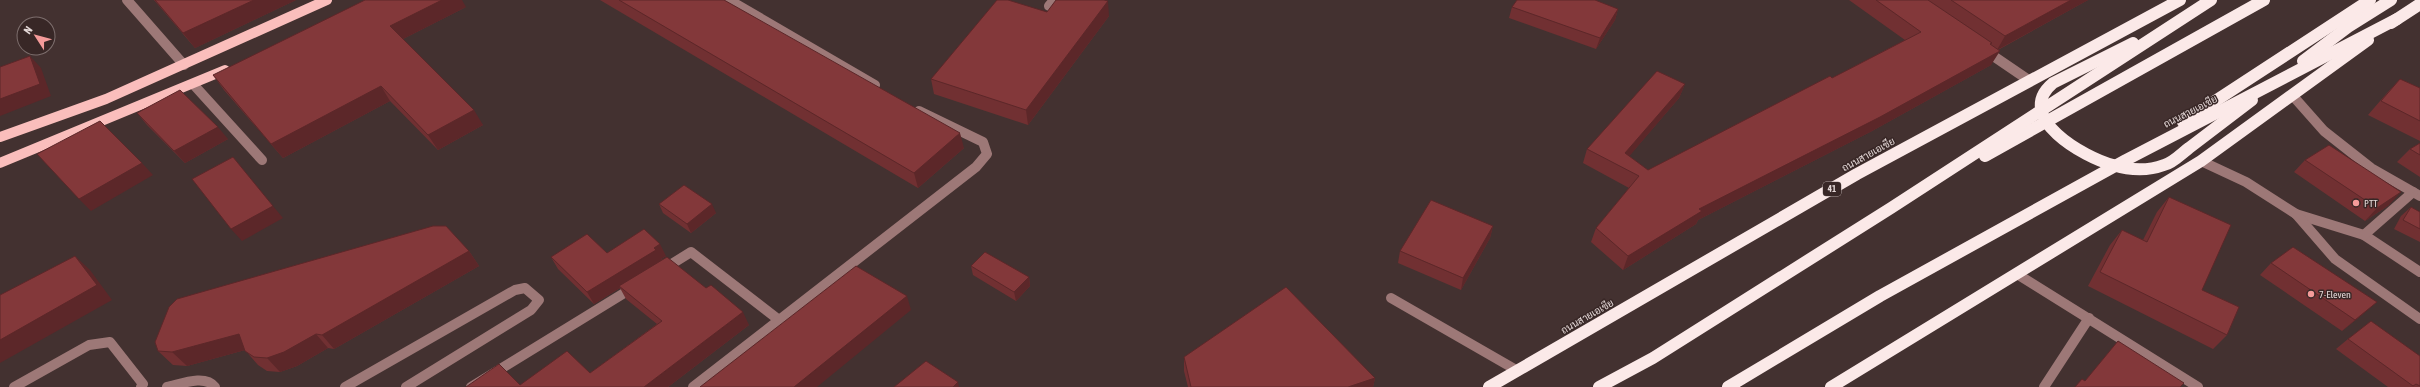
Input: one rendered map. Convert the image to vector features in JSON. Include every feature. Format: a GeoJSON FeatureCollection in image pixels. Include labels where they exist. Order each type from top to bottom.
{"type":"FeatureCollection","features":[{"type":"Feature","properties":{"kind":"highway","name":"ถนนสายเอเชีย"},"geometry":{"type":"LineString","coordinates":[[1489,387],[1857,174],[2180,0]]}},
{"type":"Feature","properties":{"kind":"highway"},"geometry":{"type":"LineString","coordinates":[[1599,387],[1653,358],[1891,208],[2211,0]]}},
{"type":"Feature","properties":{"kind":"highway"},"geometry":{"type":"LineString","coordinates":[[2217,0],[2051,85],[2043,94],[2042,111],[2052,129],[2071,146],[2084,154],[2113,166],[2142,169],[2166,165],[2348,27],[2391,0]]}},
{"type":"Feature","properties":{"kind":"highway"},"geometry":{"type":"LineString","coordinates":[[1891,208],[2264,0]]}},
{"type":"Feature","properties":{"kind":"highway"},"geometry":{"type":"LineString","coordinates":[[2126,160],[2370,0]]}},
{"type":"Feature","properties":{"kind":"highway","name":"ถนนสายเอเชีย"},"geometry":{"type":"LineString","coordinates":[[1728,387],[1880,296],[2126,160],[2417,9]]}},
{"type":"Feature","properties":{"kind":"highway","name":"ถนนสายเอเชีย"},"geometry":{"type":"LineString","coordinates":[[1831,387],[2201,161],[2293,96],[2397,19]]}},
{"type":"Feature","properties":{"kind":"main road"},"geometry":{"type":"LineString","coordinates":[[0,137],[106,99],[327,0]]}},
{"type":"Feature","properties":{"kind":"main road"},"geometry":{"type":"LineString","coordinates":[[0,163],[236,65]]}},
{"type":"Feature","properties":{"kind":"street"},"geometry":{"type":"LineString","coordinates":[[127,0],[184,65]]}},
{"type":"Feature","properties":{"kind":"street"},"geometry":{"type":"LineString","coordinates":[[729,0],[885,91]]}},
{"type":"Feature","properties":{"kind":"street"},"geometry":{"type":"LineString","coordinates":[[1977,45],[2030,81]]}},
{"type":"Feature","properties":{"kind":"street"},"geometry":{"type":"LineString","coordinates":[[193,84],[262,160]]}},
{"type":"Feature","properties":{"kind":"street"},"geometry":{"type":"LineString","coordinates":[[2293,96],[2324,131],[2371,168],[2416,194],[2364,235]]}},
{"type":"Feature","properties":{"kind":"street"},"geometry":{"type":"LineString","coordinates":[[693,387],[976,167],[987,154],[983,142],[912,106]]}},
{"type":"Feature","properties":{"kind":"street"},"geometry":{"type":"LineString","coordinates":[[2201,161],[2246,182],[2296,214],[2364,235],[2420,272]]}},
{"type":"Feature","properties":{"kind":"street"},"geometry":{"type":"LineString","coordinates":[[2296,214],[2335,259],[2420,319]]}},
{"type":"Feature","properties":{"kind":"street"},"geometry":{"type":"LineString","coordinates":[[471,387],[691,252],[779,320]]}},
{"type":"Feature","properties":{"kind":"street"},"geometry":{"type":"LineString","coordinates":[[2017,274],[2198,387]]}},
{"type":"Feature","properties":{"kind":"street"},"geometry":{"type":"LineString","coordinates":[[345,387],[515,290],[526,288],[539,300],[531,310],[406,387]]}},
{"type":"Feature","properties":{"kind":"street"},"geometry":{"type":"LineString","coordinates":[[1391,298],[1518,371]]}},
{"type":"Feature","properties":{"kind":"street"},"geometry":{"type":"LineString","coordinates":[[2044,387],[2089,318]]}},
{"type":"Feature","properties":{"kind":"street"},"geometry":{"type":"LineString","coordinates":[[14,387],[89,345],[110,342],[143,384],[141,387]]}},
{"type":"Feature","properties":{"kind":"street"},"geometry":{"type":"LineString","coordinates":[[167,387],[203,380],[212,383],[215,387]]}},
{"type":"Feature","properties":{"kind":"building"},"geometry":{"type":"Polygon","coordinates":[[[155,0],[254,0],[183,33],[155,0]]]}},
{"type":"Feature","properties":{"kind":"building"},"geometry":{"type":"Polygon","coordinates":[[[365,0],[442,0],[390,26],[474,110],[428,135],[381,86],[271,144],[213,75],[365,0]]]}},
{"type":"Feature","properties":{"kind":"building"},"geometry":{"type":"Polygon","coordinates":[[[619,0],[724,0],[960,133],[914,173],[619,0]]]}},
{"type":"Feature","properties":{"kind":"building"},"geometry":{"type":"Polygon","coordinates":[[[997,0],[1008,0],[1047,12],[1056,0],[1108,1],[1026,110],[931,79],[997,0]]]}},
{"type":"Feature","properties":{"kind":"building"},"geometry":{"type":"Polygon","coordinates":[[[1517,0],[1595,0],[1618,9],[1600,38],[1512,7],[1517,0]]]}},
{"type":"Feature","properties":{"kind":"building"},"geometry":{"type":"Polygon","coordinates":[[[1876,0],[1928,0],[1992,43],[1990,44],[2000,51],[1880,117],[1699,209],[1702,211],[1628,256],[1596,228],[1639,176],[1587,149],[1657,71],[1685,84],[1625,153],[1648,170],[1830,76],[1832,78],[1921,32],[1876,0]]]}},
{"type":"Feature","properties":{"kind":"building"},"geometry":{"type":"Polygon","coordinates":[[[1951,0],[2071,0],[2005,36],[1951,0]]]}},
{"type":"Feature","properties":{"kind":"building"},"geometry":{"type":"Polygon","coordinates":[[[30,56],[40,84],[0,99],[0,67],[30,56]]]}},
{"type":"Feature","properties":{"kind":"building"},"geometry":{"type":"Polygon","coordinates":[[[2400,79],[2420,88],[2420,121],[2381,101],[2400,79]]]}},
{"type":"Feature","properties":{"kind":"building"},"geometry":{"type":"Polygon","coordinates":[[[180,90],[218,127],[174,151],[137,113],[180,90]]]}},
{"type":"Feature","properties":{"kind":"building"},"geometry":{"type":"Polygon","coordinates":[[[100,121],[142,163],[79,199],[37,154],[100,121]]]}},
{"type":"Feature","properties":{"kind":"building"},"geometry":{"type":"Polygon","coordinates":[[[2420,143],[2420,155],[2410,149],[2420,143]]]}},
{"type":"Feature","properties":{"kind":"building"},"geometry":{"type":"Polygon","coordinates":[[[2329,145],[2401,192],[2377,208],[2305,160],[2329,145]]]}},
{"type":"Feature","properties":{"kind":"building"},"geometry":{"type":"Polygon","coordinates":[[[233,157],[273,206],[231,229],[192,179],[233,157]]]}},
{"type":"Feature","properties":{"kind":"building"},"geometry":{"type":"Polygon","coordinates":[[[684,185],[712,204],[687,224],[659,204],[684,185]]]}},
{"type":"Feature","properties":{"kind":"building"},"geometry":{"type":"Polygon","coordinates":[[[2169,197],[2231,225],[2202,290],[2239,307],[2227,335],[2100,272],[2122,230],[2147,242],[2169,197]]]}},
{"type":"Feature","properties":{"kind":"building"},"geometry":{"type":"Polygon","coordinates":[[[1431,200],[1493,226],[1463,278],[1400,251],[1431,200]]]}},
{"type":"Feature","properties":{"kind":"building"},"geometry":{"type":"Polygon","coordinates":[[[2411,207],[2420,212],[2420,229],[2403,220],[2411,207]]]}},
{"type":"Feature","properties":{"kind":"building"},"geometry":{"type":"Polygon","coordinates":[[[433,226],[446,226],[469,251],[322,335],[316,334],[284,352],[267,358],[254,357],[245,351],[239,334],[172,352],[158,351],[155,342],[169,307],[177,299],[433,226]]]}},
{"type":"Feature","properties":{"kind":"building"},"geometry":{"type":"Polygon","coordinates":[[[644,229],[660,244],[654,248],[656,250],[587,292],[551,257],[587,234],[607,253],[644,229]]]}},
{"type":"Feature","properties":{"kind":"building"},"geometry":{"type":"Polygon","coordinates":[[[2293,247],[2377,302],[2355,320],[2271,263],[2293,247]]]}},
{"type":"Feature","properties":{"kind":"building"},"geometry":{"type":"Polygon","coordinates":[[[985,252],[1029,277],[1014,292],[971,266],[985,252]]]}},
{"type":"Feature","properties":{"kind":"building"},"geometry":{"type":"Polygon","coordinates":[[[75,256],[97,285],[0,340],[0,295],[75,256]]]}},
{"type":"Feature","properties":{"kind":"building"},"geometry":{"type":"Polygon","coordinates":[[[667,257],[706,288],[711,285],[743,312],[644,387],[466,387],[499,364],[520,385],[567,351],[590,373],[662,321],[619,286],[667,257]]]}},
{"type":"Feature","properties":{"kind":"building"},"geometry":{"type":"Polygon","coordinates":[[[856,266],[907,296],[794,387],[700,387],[856,266]]]}},
{"type":"Feature","properties":{"kind":"building"},"geometry":{"type":"Polygon","coordinates":[[[1286,287],[1375,378],[1348,387],[1191,387],[1184,357],[1286,287]]]}},
{"type":"Feature","properties":{"kind":"building"},"geometry":{"type":"Polygon","coordinates":[[[2371,321],[2420,356],[2420,386],[2416,384],[2413,386],[2348,339],[2371,321]]]}},
{"type":"Feature","properties":{"kind":"building"},"geometry":{"type":"Polygon","coordinates":[[[2118,341],[2184,383],[2180,387],[2075,387],[2082,379],[2085,381],[2118,341]]]}},
{"type":"Feature","properties":{"kind":"building"},"geometry":{"type":"Polygon","coordinates":[[[926,361],[958,382],[953,387],[894,387],[926,361]]]}},
{"type":"Feature","properties":{"kind":"place","name":"PTT"},"geometry":{"type":"Point","coordinates":[2356,203]}},
{"type":"Feature","properties":{"kind":"place","name":"7-Eleven"},"geometry":{"type":"Point","coordinates":[2311,294]}}]}
